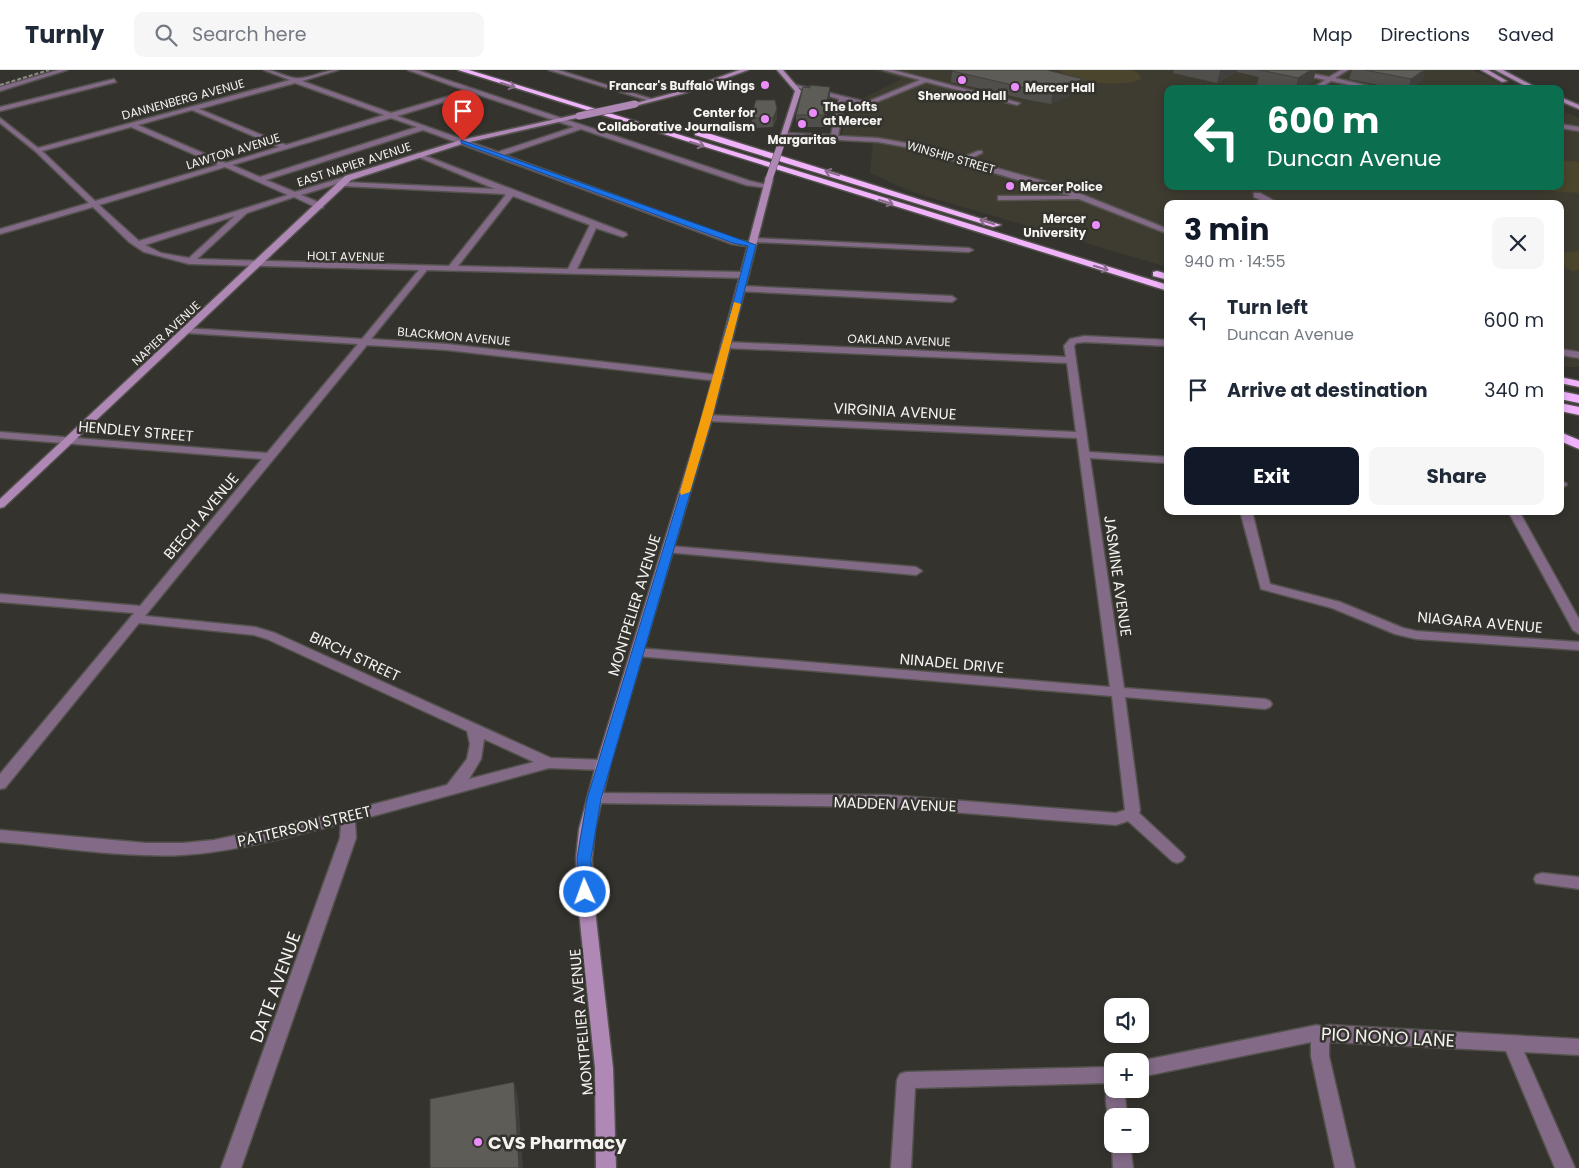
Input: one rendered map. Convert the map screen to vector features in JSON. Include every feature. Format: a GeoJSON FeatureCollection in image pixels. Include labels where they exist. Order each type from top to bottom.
{"type":"FeatureCollection","features":[{"type":"Feature","properties":{"kind":"highway"},"geometry":{"type":"LineString","coordinates":[[462,70],[1164,287]]}},
{"type":"Feature","properties":{"kind":"highway"},"geometry":{"type":"LineString","coordinates":[[488,70],[1164,276]]}},
{"type":"Feature","properties":{"kind":"highway"},"geometry":{"type":"LineString","coordinates":[[1564,381],[1579,384]]}},
{"type":"Feature","properties":{"kind":"highway"},"geometry":{"type":"LineString","coordinates":[[1564,396],[1579,399]]}},
{"type":"Feature","properties":{"kind":"highway"},"geometry":{"type":"LineString","coordinates":[[1564,408],[1579,411]]}},
{"type":"Feature","properties":{"kind":"highway"},"geometry":{"type":"LineString","coordinates":[[1564,438],[1579,445]]}},
{"type":"Feature","properties":{"kind":"street"},"geometry":{"type":"LineString","coordinates":[[0,90],[64,70]]}},
{"type":"Feature","properties":{"kind":"street"},"geometry":{"type":"LineString","coordinates":[[267,70],[500,154],[735,242],[970,250]]}},
{"type":"Feature","properties":{"kind":"street","name":"DANNENBERG AVENUE"},"geometry":{"type":"LineString","coordinates":[[37,150],[335,70]]}},
{"type":"Feature","properties":{"kind":"street"},"geometry":{"type":"LineString","coordinates":[[411,70],[749,182],[768,182]]}},
{"type":"Feature","properties":{"kind":"street"},"geometry":{"type":"LineString","coordinates":[[552,70],[652,100]]}},
{"type":"Feature","properties":{"kind":"street","name":"EAST NAPIER AVENUE"},"geometry":{"type":"LineString","coordinates":[[139,244],[292,195],[345,181],[463,141],[652,100],[740,70],[752,70]]}},
{"type":"Feature","properties":{"kind":"street"},"geometry":{"type":"LineString","coordinates":[[780,70],[794,85],[867,104],[926,80]]}},
{"type":"Feature","properties":{"kind":"street"},"geometry":{"type":"LineString","coordinates":[[886,70],[1017,103]]}},
{"type":"Feature","properties":{"kind":"street"},"geometry":{"type":"LineString","coordinates":[[1285,70],[1359,85]]}},
{"type":"Feature","properties":{"kind":"street"},"geometry":{"type":"LineString","coordinates":[[1320,85],[1345,70]]}},
{"type":"Feature","properties":{"kind":"street"},"geometry":{"type":"LineString","coordinates":[[1484,70],[1513,85]]}},
{"type":"Feature","properties":{"kind":"street"},"geometry":{"type":"LineString","coordinates":[[1498,70],[1528,85]]}},
{"type":"Feature","properties":{"kind":"street"},"geometry":{"type":"LineString","coordinates":[[0,109],[114,81]]}},
{"type":"Feature","properties":{"kind":"street","name":"MONTPELIER AVENUE"},"geometry":{"type":"LineString","coordinates":[[606,1168],[604,1068],[585,892],[584,858],[594,799],[707,418],[768,182],[798,91],[794,85]]}},
{"type":"Feature","properties":{"kind":"street","name":"LAWTON AVENUE"},"geometry":{"type":"LineString","coordinates":[[0,232],[473,91]]}},
{"type":"Feature","properties":{"kind":"street"},"geometry":{"type":"LineString","coordinates":[[834,137],[842,98]]}},
{"type":"Feature","properties":{"kind":"street"},"geometry":{"type":"LineString","coordinates":[[1564,101],[1579,107]]}},
{"type":"Feature","properties":{"kind":"street"},"geometry":{"type":"LineString","coordinates":[[1564,107],[1579,113]]}},
{"type":"Feature","properties":{"kind":"street"},"geometry":{"type":"LineString","coordinates":[[192,108],[286,147]]}},
{"type":"Feature","properties":{"kind":"street","name":"HOLT AVENUE"},"geometry":{"type":"LineString","coordinates":[[0,120],[37,150],[139,244],[159,255],[189,262],[256,266],[451,268],[744,275]]}},
{"type":"Feature","properties":{"kind":"street"},"geometry":{"type":"LineString","coordinates":[[132,124],[320,206]]}},
{"type":"Feature","properties":{"kind":"street"},"geometry":{"type":"LineString","coordinates":[[258,180],[425,127]]}},
{"type":"Feature","properties":{"kind":"street"},"geometry":{"type":"LineString","coordinates":[[500,154],[580,127]]}},
{"type":"Feature","properties":{"kind":"street"},"geometry":{"type":"LineString","coordinates":[[1564,127],[1579,129]]}},
{"type":"Feature","properties":{"kind":"street","name":"WINSHIP STREET"},"geometry":{"type":"LineString","coordinates":[[784,135],[878,140],[912,146],[1085,198],[1164,230]]}},
{"type":"Feature","properties":{"kind":"street"},"geometry":{"type":"LineString","coordinates":[[962,160],[980,152]]}},
{"type":"Feature","properties":{"kind":"street"},"geometry":{"type":"LineString","coordinates":[[418,155],[509,192],[623,234]]}},
{"type":"Feature","properties":{"kind":"street"},"geometry":{"type":"LineString","coordinates":[[345,181],[509,192]]}},
{"type":"Feature","properties":{"kind":"street","name":"NAPIER AVENUE"},"geometry":{"type":"LineString","coordinates":[[0,505],[345,181]]}},
{"type":"Feature","properties":{"kind":"street"},"geometry":{"type":"LineString","coordinates":[[451,268],[510,196],[509,192]]}},
{"type":"Feature","properties":{"kind":"street"},"geometry":{"type":"LineString","coordinates":[[1258,195],[1268,200]]}},
{"type":"Feature","properties":{"kind":"street"},"geometry":{"type":"LineString","coordinates":[[1001,198],[1085,198]]}},
{"type":"Feature","properties":{"kind":"street"},"geometry":{"type":"LineString","coordinates":[[189,262],[247,210]]}},
{"type":"Feature","properties":{"kind":"street"},"geometry":{"type":"LineString","coordinates":[[571,272],[594,224]]}},
{"type":"Feature","properties":{"kind":"street","name":"BEECH AVENUE"},"geometry":{"type":"LineString","coordinates":[[0,784],[425,268]]}},
{"type":"Feature","properties":{"kind":"street"},"geometry":{"type":"LineString","coordinates":[[741,289],[952,299]]}},
{"type":"Feature","properties":{"kind":"street","name":"BLACKMON AVENUE"},"geometry":{"type":"LineString","coordinates":[[187,330],[448,347],[718,378]]}},
{"type":"Feature","properties":{"kind":"street","name":"JASMINE AVENUE"},"geometry":{"type":"LineString","coordinates":[[1130,814],[1133,810],[1118,692],[1070,342],[1084,339],[1164,343]]}},
{"type":"Feature","properties":{"kind":"street","name":"OAKLAND AVENUE"},"geometry":{"type":"LineString","coordinates":[[726,345],[1071,360]]}},
{"type":"Feature","properties":{"kind":"street"},"geometry":{"type":"LineString","coordinates":[[1564,353],[1579,355]]}},
{"type":"Feature","properties":{"kind":"street","name":"VIRGINIA AVENUE"},"geometry":{"type":"LineString","coordinates":[[707,418],[1082,435]]}},
{"type":"Feature","properties":{"kind":"street","name":"HENDLEY STREET"},"geometry":{"type":"LineString","coordinates":[[0,435],[270,456]]}},
{"type":"Feature","properties":{"kind":"street"},"geometry":{"type":"LineString","coordinates":[[1085,455],[1164,460]]}},
{"type":"Feature","properties":{"kind":"street","name":"NIAGARA AVENUE"},"geometry":{"type":"LineString","coordinates":[[1247,515],[1265,586],[1336,605],[1399,631],[1416,634],[1579,646]]}},
{"type":"Feature","properties":{"kind":"street"},"geometry":{"type":"LineString","coordinates":[[1516,515],[1579,630]]}},
{"type":"Feature","properties":{"kind":"street"},"geometry":{"type":"LineString","coordinates":[[669,550],[916,571]]}},
{"type":"Feature","properties":{"kind":"street","name":"BIRCH STREET"},"geometry":{"type":"LineString","coordinates":[[0,598],[139,614],[255,631],[300,648],[548,763]]}},
{"type":"Feature","properties":{"kind":"street","name":"NINADEL DRIVE"},"geometry":{"type":"LineString","coordinates":[[637,652],[1265,704]]}},
{"type":"Feature","properties":{"kind":"street"},"geometry":{"type":"LineString","coordinates":[[450,788],[472,767],[479,747],[478,738],[473,728]]}},
{"type":"Feature","properties":{"kind":"street","name":"PATTERSON STREET"},"geometry":{"type":"LineString","coordinates":[[0,836],[146,849],[183,849],[246,841],[348,817],[548,763],[603,764]]}},
{"type":"Feature","properties":{"kind":"street","name":"MADDEN AVENUE"},"geometry":{"type":"LineString","coordinates":[[594,799],[887,801],[1116,819],[1130,814]]}},
{"type":"Feature","properties":{"kind":"street"},"geometry":{"type":"LineString","coordinates":[[1130,814],[1177,857]]}},
{"type":"Feature","properties":{"kind":"street","name":"DATE AVENUE"},"geometry":{"type":"LineString","coordinates":[[230,1168],[348,838],[348,817]]}},
{"type":"Feature","properties":{"kind":"street"},"geometry":{"type":"LineString","coordinates":[[1542,879],[1579,883]]}},
{"type":"Feature","properties":{"kind":"street","name":"PIO NONO LANE"},"geometry":{"type":"LineString","coordinates":[[1149,1068],[1317,1033],[1324,1037],[1329,1034],[1579,1047]]}},
{"type":"Feature","properties":{"kind":"street"},"geometry":{"type":"LineString","coordinates":[[1324,1037],[1320,1039],[1320,1056],[1345,1168]]}},
{"type":"Feature","properties":{"kind":"street"},"geometry":{"type":"LineString","coordinates":[[1512,1044],[1565,1168]]}},
{"type":"Feature","properties":{"kind":"street"},"geometry":{"type":"LineString","coordinates":[[901,1168],[906,1080],[1104,1075]]}},
{"type":"Feature","properties":{"kind":"street"},"geometry":{"type":"LineString","coordinates":[[1122,1153],[1123,1168]]}},
{"type":"Feature","properties":{"kind":"shaded area","name":"Mercer University"},"geometry":{"type":"Polygon","coordinates":[[[875,70],[1473,70],[1504,85],[1164,85],[1164,190],[1564,190],[1564,112],[1579,118],[1579,367],[1564,367],[1564,200],[1164,200],[1164,266],[912,192],[870,173],[873,141],[842,134],[850,105],[902,79],[875,70]]]}},
{"type":"Feature","properties":{"kind":"shaded area"},"geometry":{"type":"Polygon","coordinates":[[[1059,70],[1132,70],[1138,73],[1141,79],[1123,83],[1099,83],[1075,78],[1059,70]]]}},
{"type":"Feature","properties":{"kind":"shaded area"},"geometry":{"type":"Polygon","coordinates":[[[1564,160],[1579,162],[1579,193],[1537,190],[1564,190],[1564,160]]]}},
{"type":"Feature","properties":{"kind":"shaded area"},"geometry":{"type":"Polygon","coordinates":[[[1579,251],[1579,270],[1572,271],[1564,266],[1564,253],[1579,251]]]}},
{"type":"Feature","properties":{"kind":"building"},"geometry":{"type":"Polygon","coordinates":[[[953,70],[1047,70],[1083,79],[1053,93],[953,70]]]}},
{"type":"Feature","properties":{"kind":"building"},"geometry":{"type":"Polygon","coordinates":[[[1260,70],[1311,70],[1298,78],[1260,70]]]}},
{"type":"Feature","properties":{"kind":"building"},"geometry":{"type":"Polygon","coordinates":[[[1365,70],[1424,70],[1411,79],[1365,70]]]}},
{"type":"Feature","properties":{"kind":"building"},"geometry":{"type":"Polygon","coordinates":[[[810,85],[830,87],[824,115],[796,115],[803,87],[810,88],[810,85]]]}},
{"type":"Feature","properties":{"kind":"building"},"geometry":{"type":"Polygon","coordinates":[[[756,100],[775,100],[777,109],[773,118],[754,118],[752,113],[756,100]]]}},
{"type":"Feature","properties":{"kind":"building","name":"CVS Pharmacy"},"geometry":{"type":"Polygon","coordinates":[[[514,1082],[519,1168],[430,1168],[430,1099],[514,1082]]]}},
{"type":"Feature","properties":{"kind":"railway"},"geometry":{"type":"LineString","coordinates":[[0,85],[49,70]]}},
{"type":"Feature","properties":{"kind":"slow traffic"},"geometry":{"type":"LineString","coordinates":[[685,492],[698,451],[737,304]]}},
{"type":"Feature","properties":{"kind":"place","name":"Sherwood Hall"},"geometry":{"type":"Point","coordinates":[962,80]}},
{"type":"Feature","properties":{"kind":"place","name":"Francar's Buffalo Wings"},"geometry":{"type":"Point","coordinates":[765,85]}},
{"type":"Feature","properties":{"kind":"place","name":"Mercer Hall"},"geometry":{"type":"Point","coordinates":[1015,87]}},
{"type":"Feature","properties":{"kind":"place","name":"The Lofts at Mercer"},"geometry":{"type":"Point","coordinates":[813,113]}},
{"type":"Feature","properties":{"kind":"place","name":"Center for Collaborative Journalism"},"geometry":{"type":"Point","coordinates":[765,119]}},
{"type":"Feature","properties":{"kind":"place","name":"Margaritas"},"geometry":{"type":"Point","coordinates":[802,124]}},
{"type":"Feature","properties":{"kind":"place","name":"Mercer Police"},"geometry":{"type":"Point","coordinates":[1010,186]}},
{"type":"Feature","properties":{"kind":"place","name":"Mercer University"},"geometry":{"type":"Point","coordinates":[1096,225]}},
{"type":"Feature","properties":{"kind":"place","name":"CVS Pharmacy"},"geometry":{"type":"Point","coordinates":[478,1142]}},
{"type":"Feature","properties":{"kind":"route"},"geometry":{"type":"LineString","coordinates":[[463,141],[735,242],[752,245],[698,451],[603,764],[588,829],[584,858],[585,892]]}}]}
